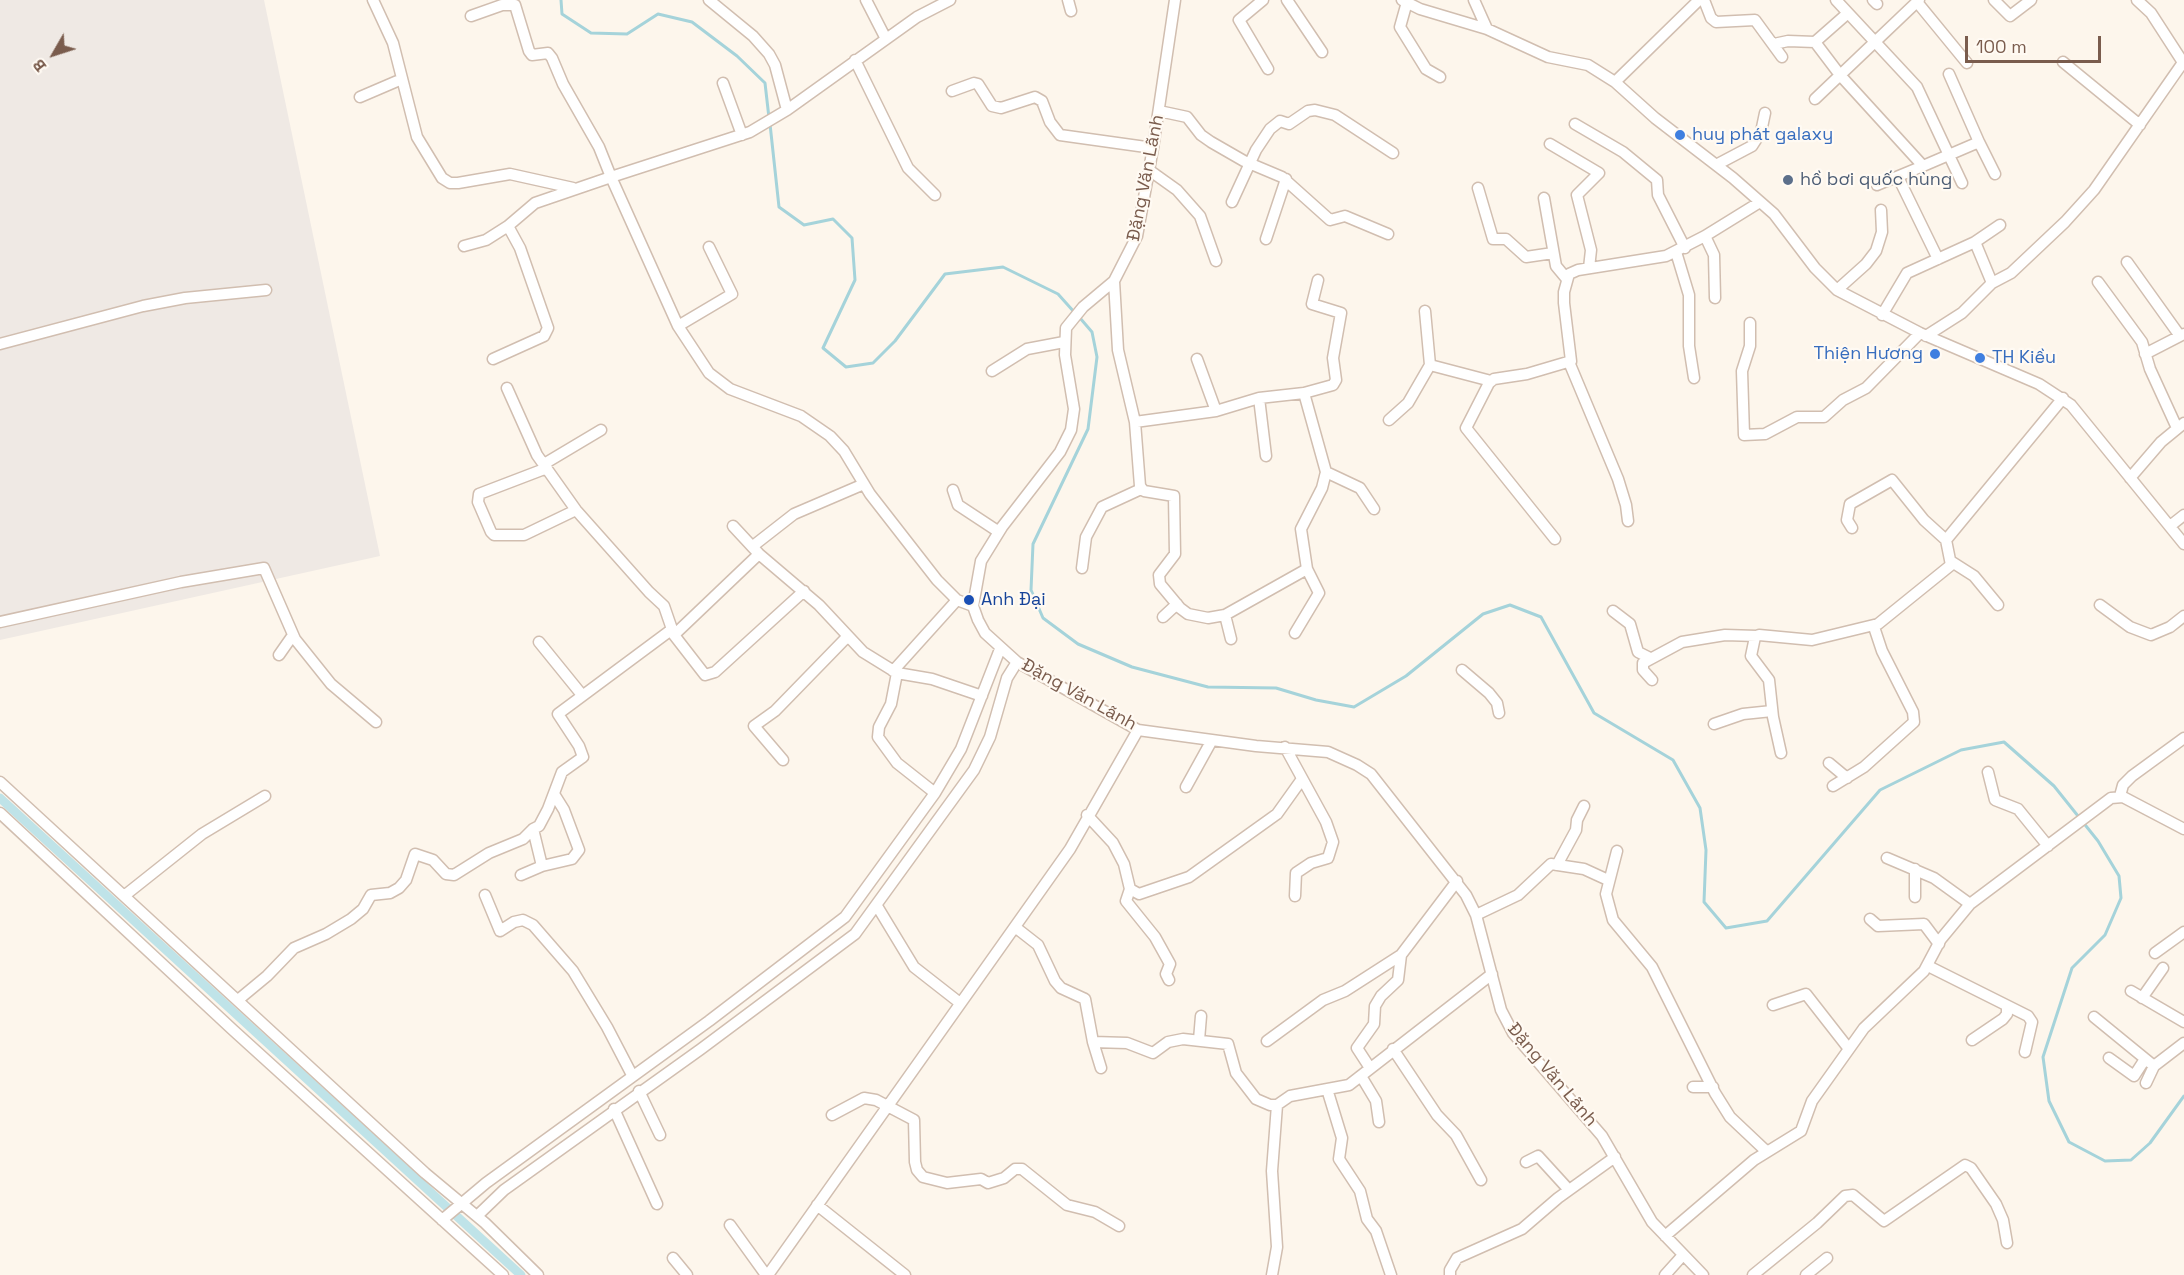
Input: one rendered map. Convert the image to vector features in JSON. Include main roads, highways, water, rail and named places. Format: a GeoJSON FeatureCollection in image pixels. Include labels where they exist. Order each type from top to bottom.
{"type":"FeatureCollection","features":[{"type":"Feature","properties":{"kind":"waterway"},"geometry":{"type":"LineString","coordinates":[[561,0],[562,14],[591,33],[627,34],[658,14],[692,22],[737,56],[765,83],[769,118]]}},
{"type":"Feature","properties":{"kind":"waterway"},"geometry":{"type":"LineString","coordinates":[[770,124],[779,207],[804,225],[833,219],[852,238],[855,280],[823,348],[846,367],[873,363],[895,341],[945,274],[1003,267],[1058,294],[1075,313]]}},
{"type":"Feature","properties":{"kind":"waterway"},"geometry":{"type":"LineString","coordinates":[[1080,318],[1092,332],[1097,357],[1088,429],[1033,544],[1031,590],[1043,618],[1078,644],[1132,667],[1208,687],[1276,688],[1316,700],[1354,707],[1406,676],[1483,614],[1510,605],[1541,617],[1594,713],[1673,760],[1700,808],[1706,850],[1704,902],[1726,928],[1767,921],[1880,790],[1961,750],[2004,742],[2054,786],[2098,841],[2119,876],[2121,898],[2105,935],[2072,968],[2043,1057],[2049,1101],[2069,1142],[2105,1161],[2131,1160],[2150,1143],[2184,1096]]}},
{"type":"Feature","properties":{"kind":"waterway"},"geometry":{"type":"LineString","coordinates":[[0,798],[521,1275]]}},
{"type":"Feature","properties":{"kind":"place","name":"huy phát galaxy"},"geometry":{"type":"Point","coordinates":[1680,135]}},
{"type":"Feature","properties":{"kind":"place","name":"hồ bơi quốc hùng"},"geometry":{"type":"Point","coordinates":[1788,180]}},
{"type":"Feature","properties":{"kind":"place","name":"Thiện Hương"},"geometry":{"type":"Point","coordinates":[1935,354]}},
{"type":"Feature","properties":{"kind":"place","name":"TH Kiều"},"geometry":{"type":"Point","coordinates":[1980,358]}},
{"type":"Feature","properties":{"kind":"place","name":"Anh Đại"},"geometry":{"type":"Point","coordinates":[969,600]}}]}
